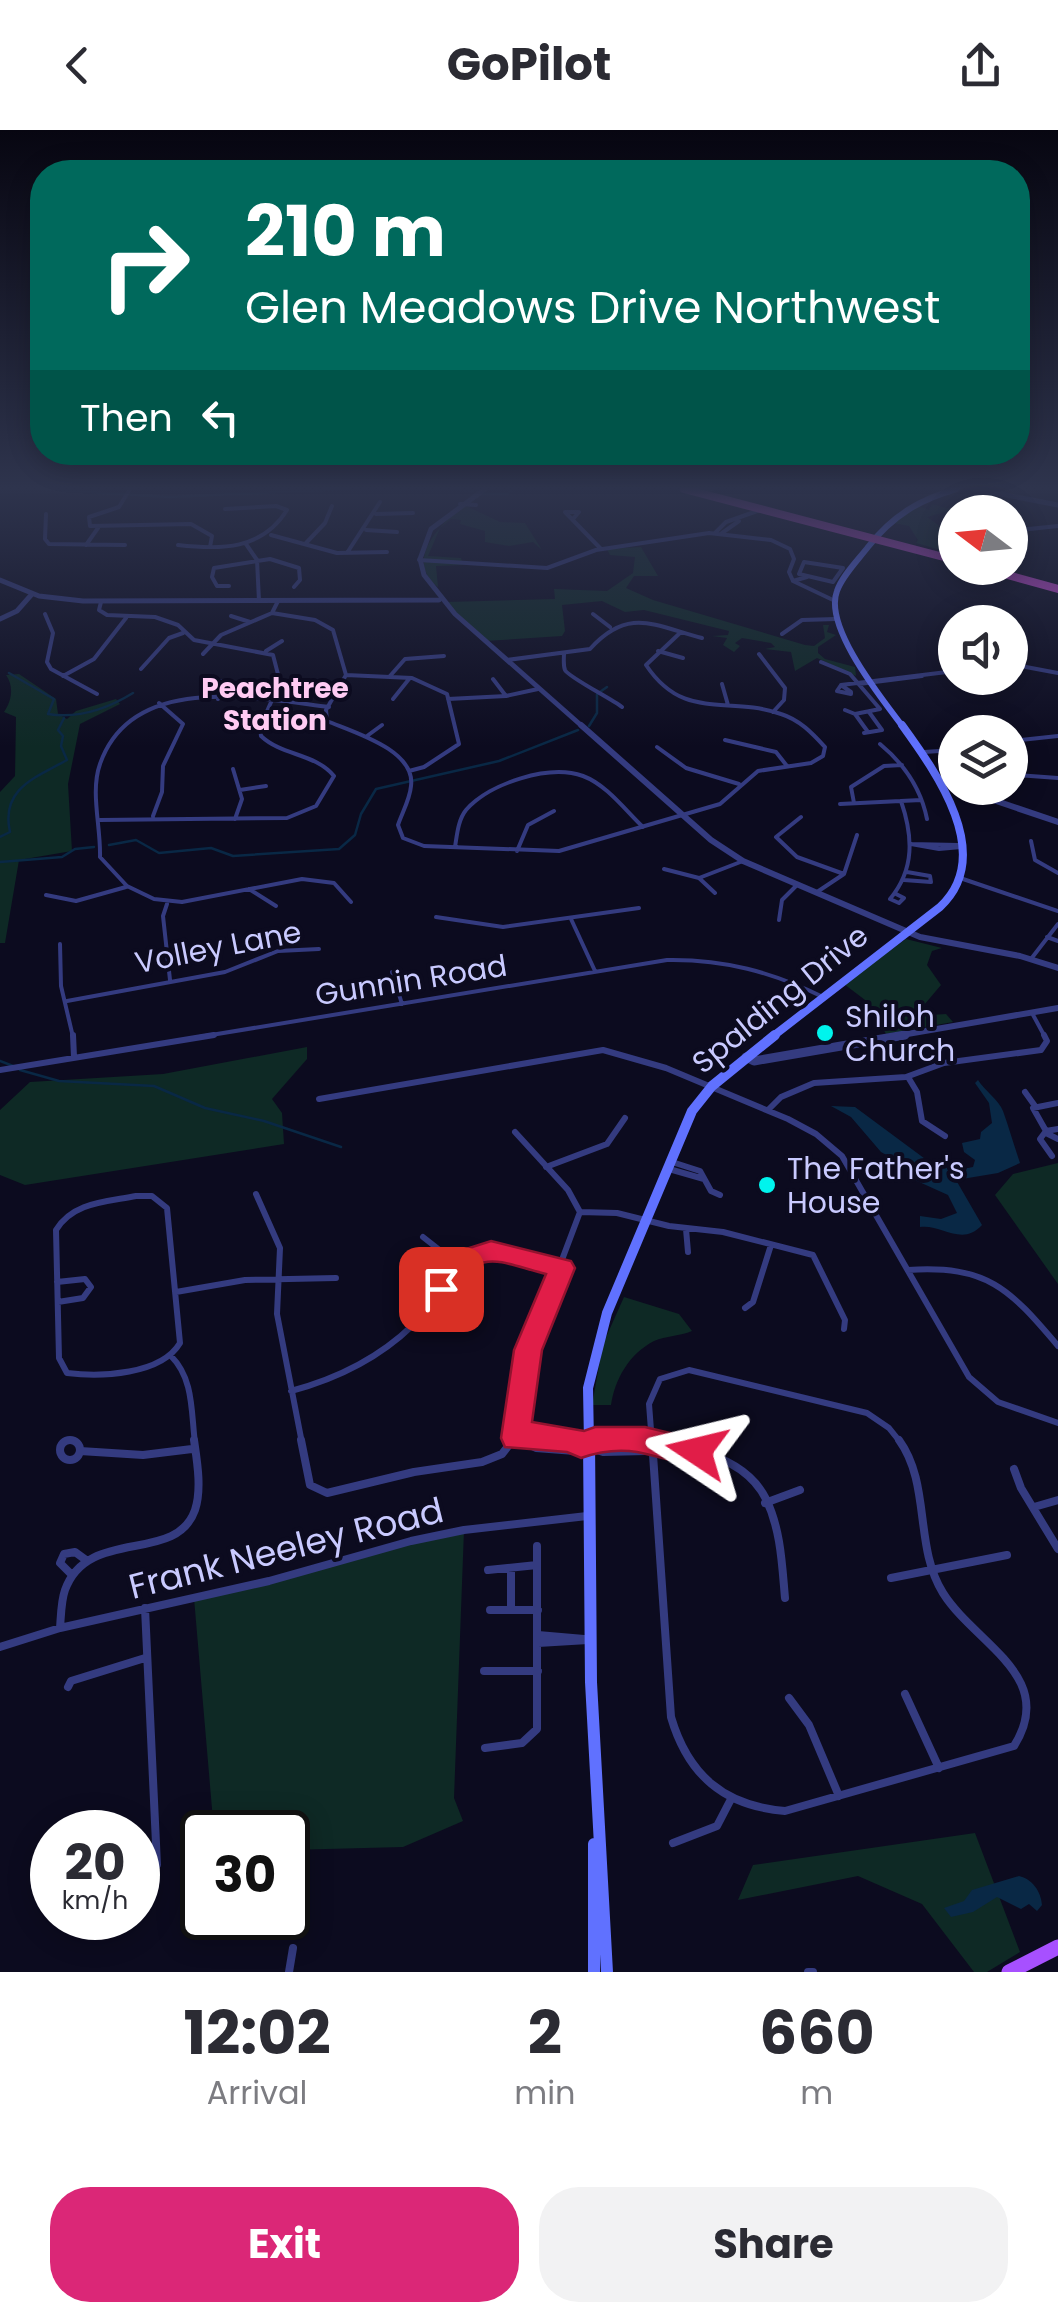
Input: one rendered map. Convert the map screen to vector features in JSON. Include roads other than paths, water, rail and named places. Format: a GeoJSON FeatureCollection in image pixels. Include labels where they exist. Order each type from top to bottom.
{"type":"FeatureCollection","features":[{"type":"Feature","properties":{"kind":"highway"},"geometry":{"type":"LineString","coordinates":[[1028,575],[1042,582]]}},
{"type":"Feature","properties":{"kind":"highway"},"geometry":{"type":"LineString","coordinates":[[1028,579],[1058,586]]}},
{"type":"Feature","properties":{"kind":"main road"},"geometry":{"type":"LineString","coordinates":[[849,575],[834,596],[836,619],[850,652],[938,776]]}},
{"type":"Feature","properties":{"kind":"main road"},"geometry":{"type":"LineString","coordinates":[[949,805],[961,847],[963,879]]}},
{"type":"Feature","properties":{"kind":"main road","name":"Spalding Drive"},"geometry":{"type":"LineString","coordinates":[[606,1972],[587,1640],[585,1446],[594,1354],[692,1111],[712,1086],[951,897],[963,879]]}},
{"type":"Feature","properties":{"kind":"main road","name":"Spalding Drive"},"geometry":{"type":"LineString","coordinates":[[594,1781],[594,1972]]}},
{"type":"Feature","properties":{"kind":"main road"},"geometry":{"type":"LineString","coordinates":[[1010,1972],[1058,1947]]}},
{"type":"Feature","properties":{"kind":"street"},"geometry":{"type":"LineString","coordinates":[[212,575],[217,586],[230,586]]}},
{"type":"Feature","properties":{"kind":"street"},"geometry":{"type":"LineString","coordinates":[[257,575],[259,601]]}},
{"type":"Feature","properties":{"kind":"street"},"geometry":{"type":"LineString","coordinates":[[294,586],[299,575]]}},
{"type":"Feature","properties":{"kind":"street"},"geometry":{"type":"LineString","coordinates":[[424,575],[434,594],[538,690],[683,816],[743,860],[906,932],[939,943],[1031,959],[1058,968]]}},
{"type":"Feature","properties":{"kind":"street"},"geometry":{"type":"LineString","coordinates":[[789,575],[802,587],[834,596]]}},
{"type":"Feature","properties":{"kind":"street"},"geometry":{"type":"LineString","coordinates":[[801,575],[833,582],[838,575]]}},
{"type":"Feature","properties":{"kind":"street"},"geometry":{"type":"LineString","coordinates":[[793,582],[806,577]]}},
{"type":"Feature","properties":{"kind":"street"},"geometry":{"type":"LineString","coordinates":[[0,580],[32,594],[101,602],[440,600]]}},
{"type":"Feature","properties":{"kind":"street"},"geometry":{"type":"LineString","coordinates":[[802,587],[834,596]]}},
{"type":"Feature","properties":{"kind":"street"},"geometry":{"type":"LineString","coordinates":[[0,620],[17,611],[32,594]]}},
{"type":"Feature","properties":{"kind":"street"},"geometry":{"type":"LineString","coordinates":[[421,601],[434,594]]}},
{"type":"Feature","properties":{"kind":"street"},"geometry":{"type":"LineString","coordinates":[[272,613],[278,601]]}},
{"type":"Feature","properties":{"kind":"street"},"geometry":{"type":"LineString","coordinates":[[101,602],[101,613],[166,620],[182,633],[212,644],[266,651],[282,641]]}},
{"type":"Feature","properties":{"kind":"street"},"geometry":{"type":"LineString","coordinates":[[202,654],[242,626],[272,613],[330,624],[346,675],[325,716],[333,726],[389,747],[409,771],[412,785],[398,831],[414,844],[559,850],[720,804],[758,771],[811,763],[823,756],[825,748],[808,725],[773,712],[687,702],[664,692],[646,665],[681,632]]}},
{"type":"Feature","properties":{"kind":"street"},"geometry":{"type":"LineString","coordinates":[[45,614],[52,633],[47,662],[63,676],[97,694]]}},
{"type":"Feature","properties":{"kind":"street"},"geometry":{"type":"LineString","coordinates":[[593,614],[610,627],[648,624],[702,638]]}},
{"type":"Feature","properties":{"kind":"street"},"geometry":{"type":"LineString","coordinates":[[231,616],[250,622]]}},
{"type":"Feature","properties":{"kind":"street"},"geometry":{"type":"LineString","coordinates":[[63,676],[94,659],[126,617]]}},
{"type":"Feature","properties":{"kind":"street"},"geometry":{"type":"LineString","coordinates":[[782,634],[802,620],[836,619]]}},
{"type":"Feature","properties":{"kind":"street"},"geometry":{"type":"LineString","coordinates":[[507,660],[590,649],[610,627]]}},
{"type":"Feature","properties":{"kind":"street"},"geometry":{"type":"LineString","coordinates":[[140,669],[169,638],[182,633]]}},
{"type":"Feature","properties":{"kind":"street"},"geometry":{"type":"LineString","coordinates":[[100,820],[153,816],[280,820],[306,813],[322,801],[333,782],[332,772],[323,764],[274,750],[261,736],[260,727],[280,682],[276,664],[266,651]]}},
{"type":"Feature","properties":{"kind":"street"},"geometry":{"type":"LineString","coordinates":[[658,651],[683,658]]}},
{"type":"Feature","properties":{"kind":"street"},"geometry":{"type":"LineString","coordinates":[[564,653],[565,670],[571,677],[600,690],[622,707]]}},
{"type":"Feature","properties":{"kind":"street"},"geometry":{"type":"LineString","coordinates":[[758,654],[785,688],[784,700],[773,712]]}},
{"type":"Feature","properties":{"kind":"street"},"geometry":{"type":"LineString","coordinates":[[390,676],[406,659],[444,656]]}},
{"type":"Feature","properties":{"kind":"street"},"geometry":{"type":"LineString","coordinates":[[821,662],[850,674],[879,707],[854,714],[844,710]]}},
{"type":"Feature","properties":{"kind":"street"},"geometry":{"type":"LineString","coordinates":[[1028,667],[1058,673]]}},
{"type":"Feature","properties":{"kind":"street"},"geometry":{"type":"LineString","coordinates":[[844,684],[938,673]]}},
{"type":"Feature","properties":{"kind":"street"},"geometry":{"type":"LineString","coordinates":[[346,675],[390,676],[434,684],[448,699],[459,744],[424,767],[409,771]]}},
{"type":"Feature","properties":{"kind":"street"},"geometry":{"type":"LineString","coordinates":[[493,678],[506,696]]}},
{"type":"Feature","properties":{"kind":"street"},"geometry":{"type":"LineString","coordinates":[[393,699],[409,679]]}},
{"type":"Feature","properties":{"kind":"street"},"geometry":{"type":"LineString","coordinates":[[218,699],[221,681]]}},
{"type":"Feature","properties":{"kind":"street"},"geometry":{"type":"LineString","coordinates":[[722,684],[728,706]]}},
{"type":"Feature","properties":{"kind":"street"},"geometry":{"type":"LineString","coordinates":[[448,699],[538,690]]}},
{"type":"Feature","properties":{"kind":"street"},"geometry":{"type":"LineString","coordinates":[[328,706],[179,698],[127,719],[110,740],[98,776],[100,857],[126,887],[144,898],[167,904],[315,878],[334,883],[351,902]]}},
{"type":"Feature","properties":{"kind":"street"},"geometry":{"type":"LineString","coordinates":[[153,816],[162,792],[163,766],[183,724],[159,703]]}},
{"type":"Feature","properties":{"kind":"street"},"geometry":{"type":"LineString","coordinates":[[854,714],[866,732],[882,730],[869,712]]}},
{"type":"Feature","properties":{"kind":"street"},"geometry":{"type":"LineString","coordinates":[[367,736],[382,725]]}},
{"type":"Feature","properties":{"kind":"street"},"geometry":{"type":"LineString","coordinates":[[1028,739],[1058,736]]}},
{"type":"Feature","properties":{"kind":"street"},"geometry":{"type":"LineString","coordinates":[[726,740],[776,752],[787,766]]}},
{"type":"Feature","properties":{"kind":"street"},"geometry":{"type":"LineString","coordinates":[[880,744],[902,765],[927,819]]}},
{"type":"Feature","properties":{"kind":"street"},"geometry":{"type":"LineString","coordinates":[[657,747],[686,768],[740,784]]}},
{"type":"Feature","properties":{"kind":"street"},"geometry":{"type":"LineString","coordinates":[[924,752],[938,751]]}},
{"type":"Feature","properties":{"kind":"street"},"geometry":{"type":"LineString","coordinates":[[854,803],[851,787],[884,766],[902,765]]}},
{"type":"Feature","properties":{"kind":"street"},"geometry":{"type":"LineString","coordinates":[[233,769],[242,804],[235,820]]}},
{"type":"Feature","properties":{"kind":"street"},"geometry":{"type":"LineString","coordinates":[[455,847],[464,812],[506,787],[545,771],[568,772],[590,779],[643,827]]}},
{"type":"Feature","properties":{"kind":"street"},"geometry":{"type":"LineString","coordinates":[[1028,776],[1058,778]]}},
{"type":"Feature","properties":{"kind":"street"},"geometry":{"type":"LineString","coordinates":[[240,790],[266,786]]}},
{"type":"Feature","properties":{"kind":"street"},"geometry":{"type":"LineString","coordinates":[[840,804],[921,800]]}},
{"type":"Feature","properties":{"kind":"street"},"geometry":{"type":"LineString","coordinates":[[896,894],[907,872],[910,844],[901,801]]}},
{"type":"Feature","properties":{"kind":"street"},"geometry":{"type":"LineString","coordinates":[[1012,805],[1054,820],[1058,813]]}},
{"type":"Feature","properties":{"kind":"street"},"geometry":{"type":"LineString","coordinates":[[518,850],[521,830],[528,822],[554,811]]}},
{"type":"Feature","properties":{"kind":"street"},"geometry":{"type":"LineString","coordinates":[[801,817],[780,830],[779,844],[814,864],[844,874]]}},
{"type":"Feature","properties":{"kind":"street"},"geometry":{"type":"LineString","coordinates":[[814,894],[844,874],[857,834]]}},
{"type":"Feature","properties":{"kind":"street"},"geometry":{"type":"LineString","coordinates":[[1031,841],[1035,860],[1058,873]]}},
{"type":"Feature","properties":{"kind":"street"},"geometry":{"type":"LineString","coordinates":[[910,844],[961,847]]}},
{"type":"Feature","properties":{"kind":"street"},"geometry":{"type":"LineString","coordinates":[[699,878],[743,860]]}},
{"type":"Feature","properties":{"kind":"street"},"geometry":{"type":"LineString","coordinates":[[664,869],[699,878],[715,893]]}},
{"type":"Feature","properties":{"kind":"street"},"geometry":{"type":"LineString","coordinates":[[904,880],[931,882],[930,876],[907,872]]}},
{"type":"Feature","properties":{"kind":"street"},"geometry":{"type":"LineString","coordinates":[[963,879],[1058,912]]}},
{"type":"Feature","properties":{"kind":"street"},"geometry":{"type":"LineString","coordinates":[[779,920],[782,900],[796,886]]}},
{"type":"Feature","properties":{"kind":"street"},"geometry":{"type":"LineString","coordinates":[[46,894],[76,901],[126,887]]}},
{"type":"Feature","properties":{"kind":"street"},"geometry":{"type":"LineString","coordinates":[[249,889],[276,906]]}},
{"type":"Feature","properties":{"kind":"street"},"geometry":{"type":"LineString","coordinates":[[167,904],[164,916],[170,981]]}},
{"type":"Feature","properties":{"kind":"street"},"geometry":{"type":"LineString","coordinates":[[436,917],[503,927],[639,908]]}},
{"type":"Feature","properties":{"kind":"street"},"geometry":{"type":"LineString","coordinates":[[571,919],[596,972]]}},
{"type":"Feature","properties":{"kind":"street"},"geometry":{"type":"LineString","coordinates":[[1031,959],[1058,924]]}},
{"type":"Feature","properties":{"kind":"street"},"geometry":{"type":"LineString","coordinates":[[1048,937],[1058,941]]}},
{"type":"Feature","properties":{"kind":"street"},"geometry":{"type":"LineString","coordinates":[[60,944],[61,986],[67,1001],[74,1057]]}},
{"type":"Feature","properties":{"kind":"street","name":"Volley Lane"},"geometry":{"type":"LineString","coordinates":[[67,1001],[224,972],[278,951],[319,949]]}},
{"type":"Feature","properties":{"kind":"street","name":"Gunnin Road"},"geometry":{"type":"LineString","coordinates":[[0,1070],[667,960],[730,960],[784,978],[823,997]]}},
{"type":"Feature","properties":{"kind":"street"},"geometry":{"type":"LineString","coordinates":[[392,972],[402,1004]]}},
{"type":"Feature","properties":{"kind":"street"},"geometry":{"type":"LineString","coordinates":[[746,1057],[754,1061],[1058,1008]]}},
{"type":"Feature","properties":{"kind":"street"},"geometry":{"type":"LineString","coordinates":[[768,1110],[777,1098],[799,1087],[908,1076],[948,1062],[1004,1060],[1041,1050],[1047,1040],[1032,1013]]}},
{"type":"Feature","properties":{"kind":"street"},"geometry":{"type":"LineString","coordinates":[[319,1098],[603,1050],[624,1054],[768,1110],[818,1133],[842,1156],[963,1368],[982,1391],[1017,1412],[1058,1423]]}},
{"type":"Feature","properties":{"kind":"street"},"geometry":{"type":"LineString","coordinates":[[908,1076],[917,1092],[922,1121],[945,1136]]}},
{"type":"Feature","properties":{"kind":"street"},"geometry":{"type":"LineString","coordinates":[[1025,1092],[1035,1106]]}},
{"type":"Feature","properties":{"kind":"street"},"geometry":{"type":"LineString","coordinates":[[1035,1106],[1058,1103]]}},
{"type":"Feature","properties":{"kind":"street"},"geometry":{"type":"LineString","coordinates":[[1035,1106],[1033,1112],[1046,1132],[1058,1139]]}},
{"type":"Feature","properties":{"kind":"street"},"geometry":{"type":"LineString","coordinates":[[544,1167],[607,1144],[625,1118]]}},
{"type":"Feature","properties":{"kind":"street"},"geometry":{"type":"LineString","coordinates":[[1052,1156],[1040,1139],[1046,1132],[1058,1129]]}},
{"type":"Feature","properties":{"kind":"street"},"geometry":{"type":"LineString","coordinates":[[256,1194],[280,1248],[277,1314],[306,1480],[314,1489],[328,1493],[414,1472],[482,1462],[502,1454],[516,1438],[528,1350],[580,1212],[566,1185],[544,1167],[515,1132]]}},
{"type":"Feature","properties":{"kind":"street"},"geometry":{"type":"LineString","coordinates":[[668,1165],[704,1180],[710,1191],[720,1195]]}},
{"type":"Feature","properties":{"kind":"street"},"geometry":{"type":"LineString","coordinates":[[152,1196],[167,1208],[180,1343],[170,1356],[109,1373],[67,1373],[59,1358],[57,1282],[56,1230],[67,1213],[152,1196]]}},
{"type":"Feature","properties":{"kind":"street"},"geometry":{"type":"LineString","coordinates":[[580,1212],[617,1214],[723,1232],[812,1255],[845,1320],[844,1329]]}},
{"type":"Feature","properties":{"kind":"street"},"geometry":{"type":"LineString","coordinates":[[686,1228],[688,1252]]}},
{"type":"Feature","properties":{"kind":"street"},"geometry":{"type":"LineString","coordinates":[[423,1236],[456,1262]]}},
{"type":"Feature","properties":{"kind":"street"},"geometry":{"type":"LineString","coordinates":[[745,1308],[752,1302],[772,1245]]}},
{"type":"Feature","properties":{"kind":"street"},"geometry":{"type":"LineString","coordinates":[[291,1391],[336,1377],[388,1345],[428,1309],[456,1262],[491,1251],[562,1268]]}},
{"type":"Feature","properties":{"kind":"street"},"geometry":{"type":"LineString","coordinates":[[908,1270],[962,1272],[998,1281],[1058,1346]]}},
{"type":"Feature","properties":{"kind":"street"},"geometry":{"type":"LineString","coordinates":[[176,1292],[280,1279],[336,1278]]}},
{"type":"Feature","properties":{"kind":"street"},"geometry":{"type":"LineString","coordinates":[[57,1282],[85,1279],[91,1287],[83,1298],[58,1302]]}},
{"type":"Feature","properties":{"kind":"street"},"geometry":{"type":"LineString","coordinates":[[60,1628],[61,1600],[72,1574],[86,1560],[125,1545],[156,1542],[176,1535],[196,1508],[198,1478],[188,1382],[183,1368],[170,1356]]}},
{"type":"Feature","properties":{"kind":"street"},"geometry":{"type":"LineString","coordinates":[[679,1371],[703,1372],[867,1413],[888,1423],[907,1446],[923,1542],[932,1571],[958,1614],[1022,1678],[1031,1702],[1027,1730],[1014,1746],[785,1811],[764,1811],[730,1801],[709,1788],[676,1742],[671,1717],[653,1445],[651,1394],[660,1379],[679,1371]]}},
{"type":"Feature","properties":{"kind":"street"},"geometry":{"type":"LineString","coordinates":[[516,1438],[521,1444],[546,1450],[575,1451],[595,1440],[645,1440],[715,1458],[756,1483],[781,1559],[784,1598]]}},
{"type":"Feature","properties":{"kind":"street"},"geometry":{"type":"LineString","coordinates":[[619,1440],[620,1451]]}},
{"type":"Feature","properties":{"kind":"street"},"geometry":{"type":"LineString","coordinates":[[585,1446],[596,1451],[646,1451],[653,1445]]}},
{"type":"Feature","properties":{"kind":"street"},"geometry":{"type":"LineString","coordinates":[[80,1452],[143,1455],[192,1449]]}},
{"type":"Feature","properties":{"kind":"street"},"geometry":{"type":"LineString","coordinates":[[1014,1469],[1058,1549]]}},
{"type":"Feature","properties":{"kind":"street"},"geometry":{"type":"LineString","coordinates":[[765,1502],[800,1490]]}},
{"type":"Feature","properties":{"kind":"street"},"geometry":{"type":"LineString","coordinates":[[1034,1506],[1058,1500]]}},
{"type":"Feature","properties":{"kind":"street","name":"Frank Neeley Road"},"geometry":{"type":"LineString","coordinates":[[0,1647],[60,1628],[269,1581],[464,1530],[587,1516]]}},
{"type":"Feature","properties":{"kind":"street"},"geometry":{"type":"LineString","coordinates":[[485,1748],[518,1745],[534,1737],[538,1725],[537,1546]]}},
{"type":"Feature","properties":{"kind":"street"},"geometry":{"type":"LineString","coordinates":[[72,1574],[60,1564],[62,1557],[70,1552],[86,1560]]}},
{"type":"Feature","properties":{"kind":"street"},"geometry":{"type":"LineString","coordinates":[[892,1578],[1007,1555]]}},
{"type":"Feature","properties":{"kind":"street"},"geometry":{"type":"LineString","coordinates":[[488,1570],[538,1565]]}},
{"type":"Feature","properties":{"kind":"street"},"geometry":{"type":"LineString","coordinates":[[511,1568],[511,1610]]}},
{"type":"Feature","properties":{"kind":"street"},"geometry":{"type":"LineString","coordinates":[[145,1608],[155,1810]]}},
{"type":"Feature","properties":{"kind":"street"},"geometry":{"type":"LineString","coordinates":[[490,1610],[538,1610]]}},
{"type":"Feature","properties":{"kind":"street"},"geometry":{"type":"LineString","coordinates":[[538,1640],[581,1644],[587,1640]]}},
{"type":"Feature","properties":{"kind":"street"},"geometry":{"type":"LineString","coordinates":[[68,1686],[71,1681],[145,1658]]}},
{"type":"Feature","properties":{"kind":"street"},"geometry":{"type":"LineString","coordinates":[[484,1671],[538,1671]]}},
{"type":"Feature","properties":{"kind":"street"},"geometry":{"type":"LineString","coordinates":[[905,1694],[939,1768]]}},
{"type":"Feature","properties":{"kind":"street"},"geometry":{"type":"LineString","coordinates":[[789,1698],[809,1725],[839,1796]]}},
{"type":"Feature","properties":{"kind":"street"},"geometry":{"type":"LineString","coordinates":[[673,1843],[717,1826],[730,1801]]}},
{"type":"Feature","properties":{"kind":"street"},"geometry":{"type":"LineString","coordinates":[[289,1972],[293,1948]]}},
{"type":"Feature","properties":{"kind":"water"},"geometry":{"type":"Polygon","coordinates":[[[978,1080],[1001,1107],[1020,1163],[998,1173],[956,1180],[982,1225],[974,1231],[959,1235],[920,1227],[920,1216],[941,1219],[957,1213],[948,1195],[917,1181],[903,1164],[881,1152],[851,1117],[831,1106],[855,1107],[936,1167],[968,1168],[973,1167],[975,1160],[964,1152],[962,1143],[980,1139],[981,1132],[992,1123],[989,1103],[975,1083],[978,1080]]]}},
{"type":"Feature","properties":{"kind":"water"},"geometry":{"type":"Polygon","coordinates":[[[1019,1876],[1038,1890],[1042,1905],[1037,1911],[1029,1904],[1021,1909],[997,1897],[973,1912],[951,1917],[944,1908],[964,1901],[972,1890],[1019,1876]]]}},
{"type":"Feature","properties":{"kind":"waterway"},"geometry":{"type":"LineString","coordinates":[[9,673],[54,699],[48,714],[92,711],[133,693]]}},
{"type":"Feature","properties":{"kind":"waterway"},"geometry":{"type":"LineString","coordinates":[[589,726],[597,713],[597,694],[607,687]]}},
{"type":"Feature","properties":{"kind":"waterway"},"geometry":{"type":"LineString","coordinates":[[0,837],[10,832],[8,817],[16,794],[33,779],[67,760],[61,746],[63,736],[58,730],[64,718]]}},
{"type":"Feature","properties":{"kind":"waterway"},"geometry":{"type":"LineString","coordinates":[[109,845],[136,840],[159,853],[211,848],[233,856],[339,849],[355,835],[361,814],[376,789],[499,761],[578,730]]}},
{"type":"Feature","properties":{"kind":"waterway"},"geometry":{"type":"LineString","coordinates":[[0,862],[62,857],[75,849],[94,847]]}},
{"type":"Feature","properties":{"kind":"waterway"},"geometry":{"type":"LineString","coordinates":[[0,1061],[13,1066]]}},
{"type":"Feature","properties":{"kind":"waterway"},"geometry":{"type":"LineString","coordinates":[[20,1070],[59,1081],[154,1086],[205,1108],[264,1121],[341,1147]]}},
{"type":"Feature","properties":{"kind":"place","name":"Shiloh Church"},"geometry":{"type":"Point","coordinates":[825,1033]}},
{"type":"Feature","properties":{"kind":"place","name":"The Father's House"},"geometry":{"type":"Point","coordinates":[767,1185]}},
{"type":"Feature","properties":{"kind":"district","name":"Peachtree Station"},"geometry":{"type":"Point","coordinates":[275,704]}}]}
